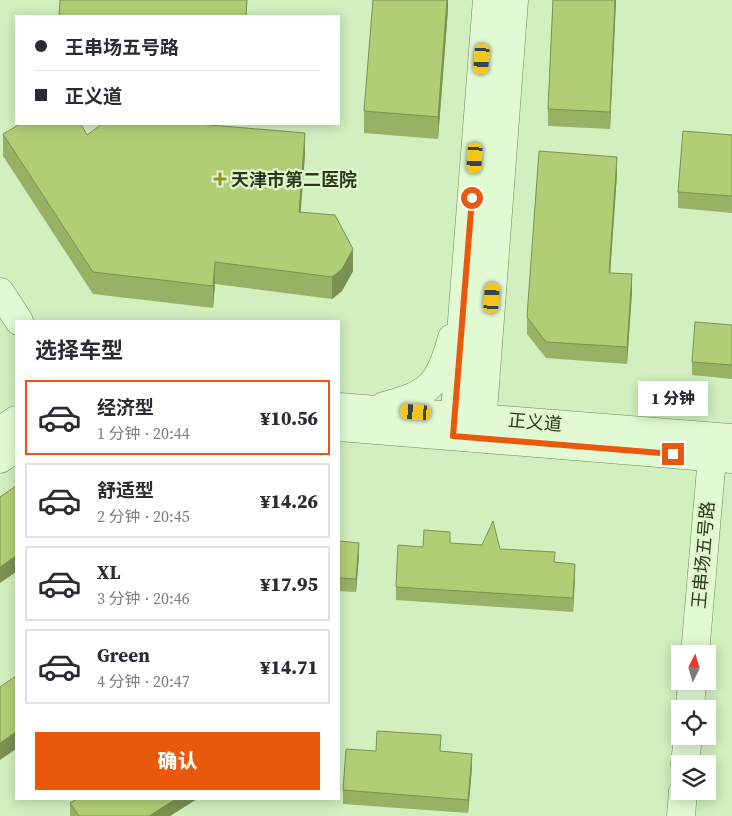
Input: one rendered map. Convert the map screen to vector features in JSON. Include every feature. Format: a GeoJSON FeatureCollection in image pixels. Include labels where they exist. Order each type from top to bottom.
{"type":"FeatureCollection","features":[{"type":"Feature","properties":{"kind":"street"},"geometry":{"type":"LineString","coordinates":[[454,426],[487,0]]}},
{"type":"Feature","properties":{"kind":"street"},"geometry":{"type":"LineString","coordinates":[[482,428],[514,0]]}},
{"type":"Feature","properties":{"kind":"street"},"geometry":{"type":"LineString","coordinates":[[0,292],[18,320]]}},
{"type":"Feature","properties":{"kind":"street"},"geometry":{"type":"LineString","coordinates":[[369,419],[420,393],[435,381],[466,329]]}},
{"type":"Feature","properties":{"kind":"street","name":"正义道"},"geometry":{"type":"LineString","coordinates":[[340,406],[454,426]]}},
{"type":"Feature","properties":{"kind":"street"},"geometry":{"type":"LineString","coordinates":[[0,431],[15,421]]}},
{"type":"Feature","properties":{"kind":"street","name":"正义道"},"geometry":{"type":"LineString","coordinates":[[340,427],[454,426],[732,438]]}},
{"type":"Feature","properties":{"kind":"street","name":"正义道"},"geometry":{"type":"LineString","coordinates":[[482,428],[722,458]]}},
{"type":"Feature","properties":{"kind":"street"},"geometry":{"type":"LineString","coordinates":[[0,459],[15,449]]}},
{"type":"Feature","properties":{"kind":"street","name":"王串场五号路"},"geometry":{"type":"LineString","coordinates":[[696,645],[722,458]]}},
{"type":"Feature","properties":{"kind":"street"},"geometry":{"type":"LineString","coordinates":[[681,816],[682,800]]}},
{"type":"Feature","properties":{"kind":"building"},"geometry":{"type":"Polygon","coordinates":[[[60,0],[247,0],[246,15],[59,15],[60,0]]]}},
{"type":"Feature","properties":{"kind":"building"},"geometry":{"type":"Polygon","coordinates":[[[373,0],[447,0],[438,117],[364,111],[373,0]]]}},
{"type":"Feature","properties":{"kind":"building"},"geometry":{"type":"Polygon","coordinates":[[[553,0],[615,0],[610,112],[548,109],[553,0]]]}},
{"type":"Feature","properties":{"kind":"building"},"geometry":{"type":"Polygon","coordinates":[[[18,125],[82,125],[87,135],[101,125],[210,125],[305,133],[299,212],[335,215],[353,249],[342,269],[332,277],[215,262],[213,286],[93,272],[3,134],[18,125]]]}},
{"type":"Feature","properties":{"kind":"building"},"geometry":{"type":"Polygon","coordinates":[[[683,131],[732,135],[732,196],[678,192],[683,131]]]}},
{"type":"Feature","properties":{"kind":"building"},"geometry":{"type":"Polygon","coordinates":[[[539,151],[617,157],[609,273],[632,274],[627,347],[546,342],[527,317],[539,151]]]}},
{"type":"Feature","properties":{"kind":"building"},"geometry":{"type":"Polygon","coordinates":[[[695,322],[732,325],[732,365],[692,362],[695,322]]]}},
{"type":"Feature","properties":{"kind":"building"},"geometry":{"type":"Polygon","coordinates":[[[15,487],[15,557],[0,567],[0,497],[15,487]]]}},
{"type":"Feature","properties":{"kind":"building"},"geometry":{"type":"Polygon","coordinates":[[[493,521],[500,549],[555,552],[554,562],[575,564],[573,598],[396,587],[398,545],[423,547],[424,530],[450,532],[450,543],[482,545],[493,521]]]}},
{"type":"Feature","properties":{"kind":"building"},"geometry":{"type":"Polygon","coordinates":[[[340,541],[359,543],[356,579],[340,578],[340,541]]]}},
{"type":"Feature","properties":{"kind":"building"},"geometry":{"type":"Polygon","coordinates":[[[15,677],[15,733],[0,743],[0,687],[15,677]]]}},
{"type":"Feature","properties":{"kind":"building"},"geometry":{"type":"Polygon","coordinates":[[[377,731],[441,735],[440,751],[472,754],[468,800],[343,790],[346,749],[376,751],[377,731]]]}},
{"type":"Feature","properties":{"kind":"building"},"geometry":{"type":"Polygon","coordinates":[[[75,800],[174,800],[149,816],[79,816],[70,803],[75,800]]]}},
{"type":"Feature","properties":{"kind":"place","name":"天津市第二医院"},"geometry":{"type":"Point","coordinates":[220,179]}},
{"type":"Feature","properties":{"kind":"route"},"geometry":{"type":"LineString","coordinates":[[472,198],[453,436],[673,454]]}}]}
